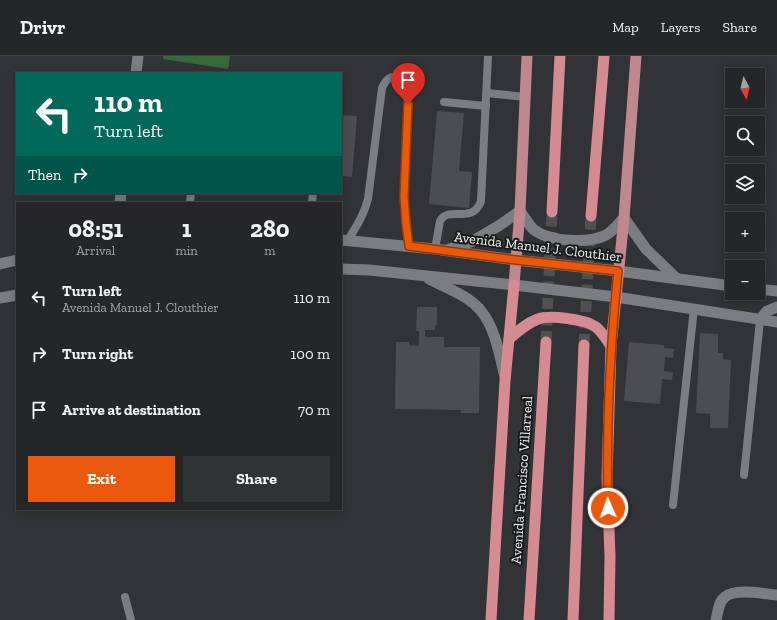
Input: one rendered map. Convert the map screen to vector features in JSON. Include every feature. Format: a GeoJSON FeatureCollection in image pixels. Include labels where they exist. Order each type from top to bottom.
{"type":"FeatureCollection","features":[{"type":"Feature","properties":{"kind":"highway"},"geometry":{"type":"LineString","coordinates":[[552,212],[560,56]]}},
{"type":"Feature","properties":{"kind":"highway"},"geometry":{"type":"LineString","coordinates":[[592,216],[604,56]]}},
{"type":"Feature","properties":{"kind":"highway"},"geometry":{"type":"LineString","coordinates":[[491,620],[505,381],[514,285]]}},
{"type":"Feature","properties":{"kind":"highway"},"geometry":{"type":"LineString","coordinates":[[609,620],[610,556],[608,477],[612,346],[616,297]]}},
{"type":"Feature","properties":{"kind":"highway"},"geometry":{"type":"LineString","coordinates":[[509,338],[539,318],[554,318],[587,323],[596,327],[612,346]]}},
{"type":"Feature","properties":{"kind":"highway","name":"Avenida Francisco Villarreal"},"geometry":{"type":"LineString","coordinates":[[529,620],[546,342]]}},
{"type":"Feature","properties":{"kind":"highway"},"geometry":{"type":"LineString","coordinates":[[573,620],[584,345]]}},
{"type":"Feature","properties":{"kind":"main road"},"geometry":{"type":"LineString","coordinates":[[136,72],[138,56]]}},
{"type":"Feature","properties":{"kind":"main road"},"geometry":{"type":"LineString","coordinates":[[514,285],[520,211],[527,56]]}},
{"type":"Feature","properties":{"kind":"main road"},"geometry":{"type":"LineString","coordinates":[[616,297],[624,218],[636,56]]}},
{"type":"Feature","properties":{"kind":"main road"},"geometry":{"type":"LineString","coordinates":[[520,211],[532,228],[548,236],[565,240],[581,241],[596,239],[608,234],[624,218]]}},
{"type":"Feature","properties":{"kind":"main road"},"geometry":{"type":"LineString","coordinates":[[440,250],[473,241],[520,211]]}},
{"type":"Feature","properties":{"kind":"main road"},"geometry":{"type":"LineString","coordinates":[[624,218],[646,249],[677,279]]}},
{"type":"Feature","properties":{"kind":"main road","name":"Avenida Manuel J. Clouthier"},"geometry":{"type":"LineString","coordinates":[[344,240],[409,246],[725,285]]}},
{"type":"Feature","properties":{"kind":"main road"},"geometry":{"type":"LineString","coordinates":[[0,264],[16,260]]}},
{"type":"Feature","properties":{"kind":"main road"},"geometry":{"type":"LineString","coordinates":[[342,269],[370,270],[616,297],[777,322]]}},
{"type":"Feature","properties":{"kind":"main road"},"geometry":{"type":"LineString","coordinates":[[423,276],[469,300],[481,310],[491,328],[499,353],[505,381]]}},
{"type":"Feature","properties":{"kind":"main road"},"geometry":{"type":"LineString","coordinates":[[765,290],[777,291]]}},
{"type":"Feature","properties":{"kind":"main road"},"geometry":{"type":"LineString","coordinates":[[0,298],[16,295]]}},
{"type":"Feature","properties":{"kind":"main road"},"geometry":{"type":"LineString","coordinates":[[760,320],[767,311],[777,307]]}},
{"type":"Feature","properties":{"kind":"main road"},"geometry":{"type":"LineString","coordinates":[[716,620],[720,605],[725,597],[734,593],[746,592],[777,595]]}},
{"type":"Feature","properties":{"kind":"lane"},"geometry":{"type":"LineString","coordinates":[[440,250],[440,221],[442,217],[447,215],[474,212],[478,208],[481,201],[488,56]]}},
{"type":"Feature","properties":{"kind":"lane"},"geometry":{"type":"LineString","coordinates":[[344,240],[359,222],[365,210],[368,199],[382,88],[385,80],[391,77],[400,77],[406,80],[408,89],[404,197],[409,246]]}},
{"type":"Feature","properties":{"kind":"lane"},"geometry":{"type":"LineString","coordinates":[[487,93],[526,97]]}},
{"type":"Feature","properties":{"kind":"lane"},"geometry":{"type":"LineString","coordinates":[[444,102],[486,106]]}},
{"type":"Feature","properties":{"kind":"lane"},"geometry":{"type":"LineString","coordinates":[[673,505],[694,308]]}},
{"type":"Feature","properties":{"kind":"lane"},"geometry":{"type":"LineString","coordinates":[[744,475],[760,320]]}},
{"type":"Feature","properties":{"kind":"lane"},"geometry":{"type":"LineString","coordinates":[[125,597],[131,620]]}},
{"type":"Feature","properties":{"kind":"green space"},"geometry":{"type":"Polygon","coordinates":[[[163,56],[230,56],[228,69],[163,59],[163,56]]]}},
{"type":"Feature","properties":{"kind":"building"},"geometry":{"type":"Polygon","coordinates":[[[437,111],[464,113],[459,171],[472,172],[469,208],[429,204],[437,111]]]}},
{"type":"Feature","properties":{"kind":"building"},"geometry":{"type":"Polygon","coordinates":[[[342,115],[357,116],[352,177],[342,176],[342,115]]]}},
{"type":"Feature","properties":{"kind":"building"},"geometry":{"type":"Polygon","coordinates":[[[417,307],[437,307],[437,325],[435,325],[435,330],[425,330],[425,337],[444,337],[444,347],[480,347],[479,413],[461,413],[461,410],[395,409],[396,342],[409,342],[409,345],[419,346],[419,331],[416,331],[417,307]]]}},
{"type":"Feature","properties":{"kind":"building"},"geometry":{"type":"Polygon","coordinates":[[[700,333],[718,334],[718,353],[723,353],[723,359],[731,360],[728,428],[710,428],[710,414],[696,413],[700,333]]]}},
{"type":"Feature","properties":{"kind":"building"},"geometry":{"type":"Polygon","coordinates":[[[629,342],[664,345],[664,348],[674,349],[673,358],[665,357],[664,371],[673,372],[672,380],[662,379],[660,404],[624,401],[629,342]]]}},
{"type":"Feature","properties":{"kind":"tunnel"},"geometry":{"type":"LineString","coordinates":[[546,342],[552,212]]}},
{"type":"Feature","properties":{"kind":"tunnel"},"geometry":{"type":"LineString","coordinates":[[584,345],[591,216]]}},
{"type":"Feature","properties":{"kind":"route"},"geometry":{"type":"LineString","coordinates":[[408,104],[404,208],[409,246],[618,271],[613,317],[608,508]]}}]}
